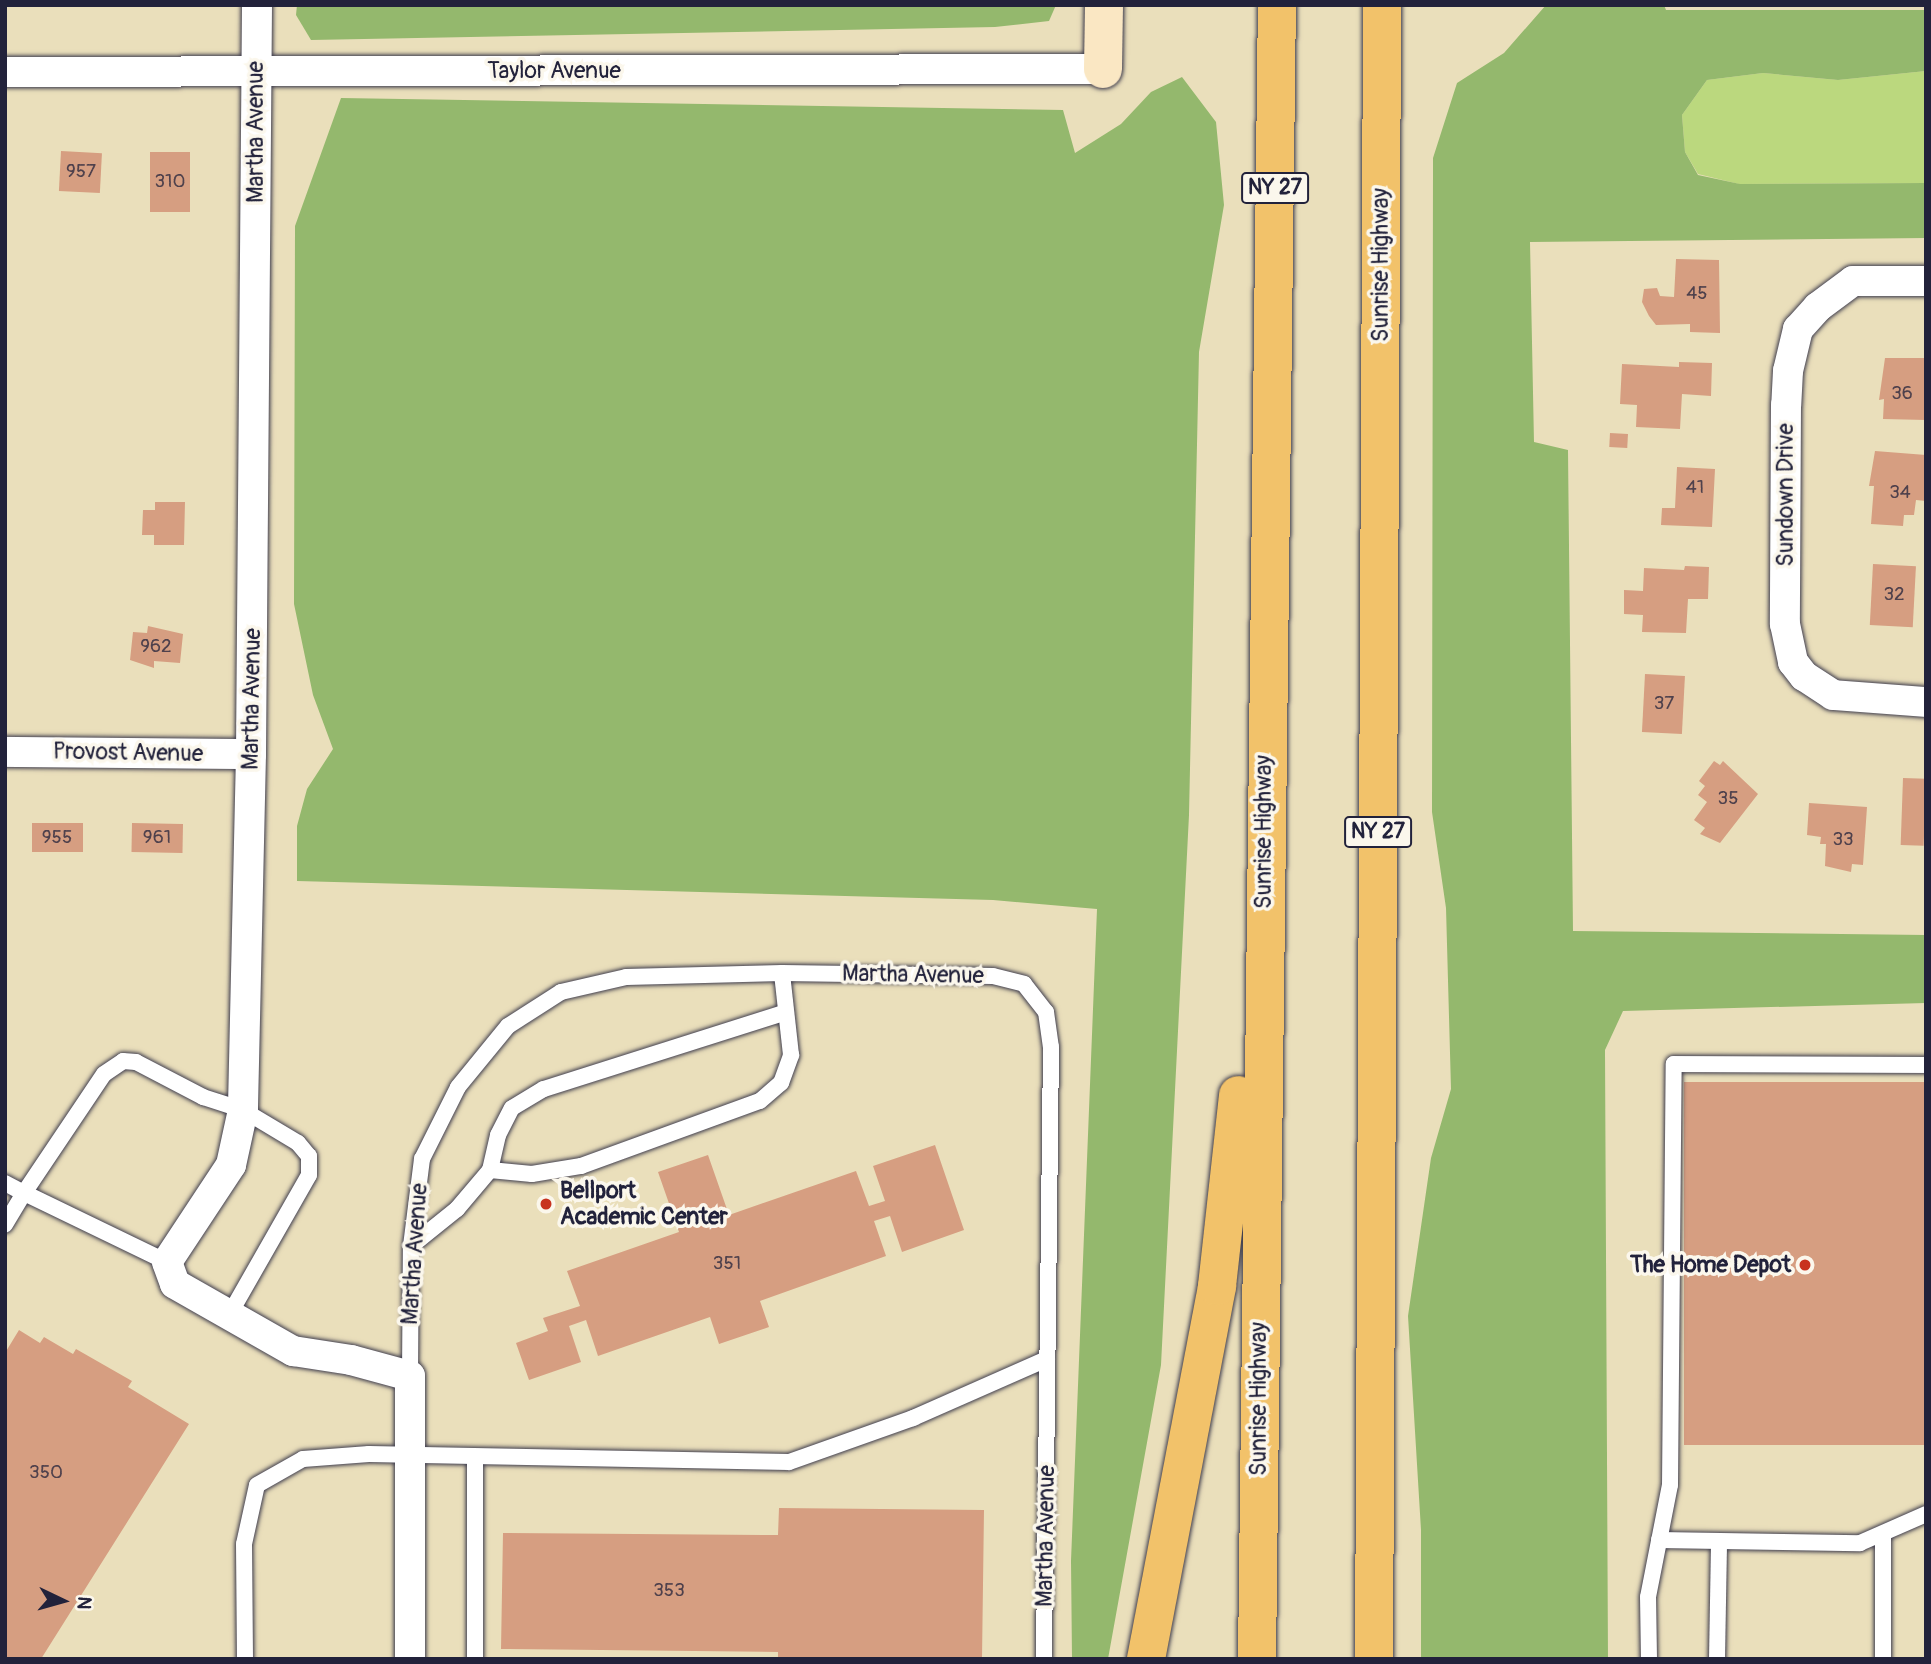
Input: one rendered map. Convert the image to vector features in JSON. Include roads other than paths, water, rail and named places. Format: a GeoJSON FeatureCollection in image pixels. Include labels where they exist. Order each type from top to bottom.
{"type":"FeatureCollection","features":[{"type":"Feature","properties":{"kind":"highway","name":"Sunrise Highway"},"geometry":{"type":"LineString","coordinates":[[1257,1659],[1265,696],[1277,5]]}},
{"type":"Feature","properties":{"kind":"highway","name":"Sunrise Highway"},"geometry":{"type":"LineString","coordinates":[[1374,1659],[1382,5]]}},
{"type":"Feature","properties":{"kind":"highway"},"geometry":{"type":"LineString","coordinates":[[1146,1659],[1227,1211],[1265,696]]}},
{"type":"Feature","properties":{"kind":"street","name":"Martha Avenue"},"geometry":{"type":"LineString","coordinates":[[167,1262],[231,1166],[243,1110],[251,754],[257,5]]}},
{"type":"Feature","properties":{"kind":"street"},"geometry":{"type":"LineString","coordinates":[[1103,69],[1104,5]]}},
{"type":"Feature","properties":{"kind":"street","name":"Taylor Avenue"},"geometry":{"type":"LineString","coordinates":[[5,72],[1103,69]]}},
{"type":"Feature","properties":{"kind":"street","name":"Sundown Drive"},"geometry":{"type":"LineString","coordinates":[[1926,281],[1853,281],[1818,307],[1798,329],[1787,394],[1785,624],[1793,662],[1804,676],[1833,695],[1926,702]]}},
{"type":"Feature","properties":{"kind":"street","name":"Provost Avenue"},"geometry":{"type":"LineString","coordinates":[[5,752],[251,754]]}},
{"type":"Feature","properties":{"kind":"street"},"geometry":{"type":"LineString","coordinates":[[167,1262],[175,1284],[293,1351],[351,1360],[410,1376]]}},
{"type":"Feature","properties":{"kind":"street","name":"Martha Avenue"},"geometry":{"type":"LineString","coordinates":[[410,1376],[410,1659]]}},
{"type":"Feature","properties":{"kind":"lane"},"geometry":{"type":"LineString","coordinates":[[490,1170],[532,1174],[581,1166],[760,1101],[781,1083],[791,1055],[783,1013],[782,973]]}},
{"type":"Feature","properties":{"kind":"lane","name":"Martha Avenue"},"geometry":{"type":"LineString","coordinates":[[410,1376],[411,1246],[422,1159],[458,1087],[508,1026],[561,992],[626,977],[782,973],[993,976],[1024,984],[1046,1012],[1051,1047],[1045,1659]]}},
{"type":"Feature","properties":{"kind":"lane"},"geometry":{"type":"LineString","coordinates":[[411,1246],[457,1209],[490,1170],[498,1135],[512,1108],[544,1090],[783,1013]]}},
{"type":"Feature","properties":{"kind":"lane"},"geometry":{"type":"LineString","coordinates":[[5,1225],[104,1074],[123,1061],[136,1062],[203,1097],[243,1110],[298,1143],[309,1156],[309,1175],[229,1315]]}},
{"type":"Feature","properties":{"kind":"lane"},"geometry":{"type":"LineString","coordinates":[[1649,1659],[1648,1597],[1670,1485],[1674,1064],[1926,1065]]}},
{"type":"Feature","properties":{"kind":"lane"},"geometry":{"type":"LineString","coordinates":[[5,1183],[167,1262]]}},
{"type":"Feature","properties":{"kind":"lane"},"geometry":{"type":"LineString","coordinates":[[245,1659],[244,1544],[257,1485],[303,1459],[369,1454],[410,1457],[789,1462],[913,1418],[1047,1359]]}},
{"type":"Feature","properties":{"kind":"lane"},"geometry":{"type":"LineString","coordinates":[[475,1458],[475,1659]]}},
{"type":"Feature","properties":{"kind":"lane"},"geometry":{"type":"LineString","coordinates":[[1658,1540],[1860,1543],[1926,1514]]}},
{"type":"Feature","properties":{"kind":"lane"},"geometry":{"type":"LineString","coordinates":[[1883,1535],[1883,1659]]}},
{"type":"Feature","properties":{"kind":"lane"},"geometry":{"type":"LineString","coordinates":[[1717,1659],[1718,1541]]}},
{"type":"Feature","properties":{"kind":"place","name":"Bellport Academic Center"},"geometry":{"type":"Point","coordinates":[546,1204]}},
{"type":"Feature","properties":{"kind":"place","name":"The Home Depot"},"geometry":{"type":"Point","coordinates":[1805,1265]}}]}
